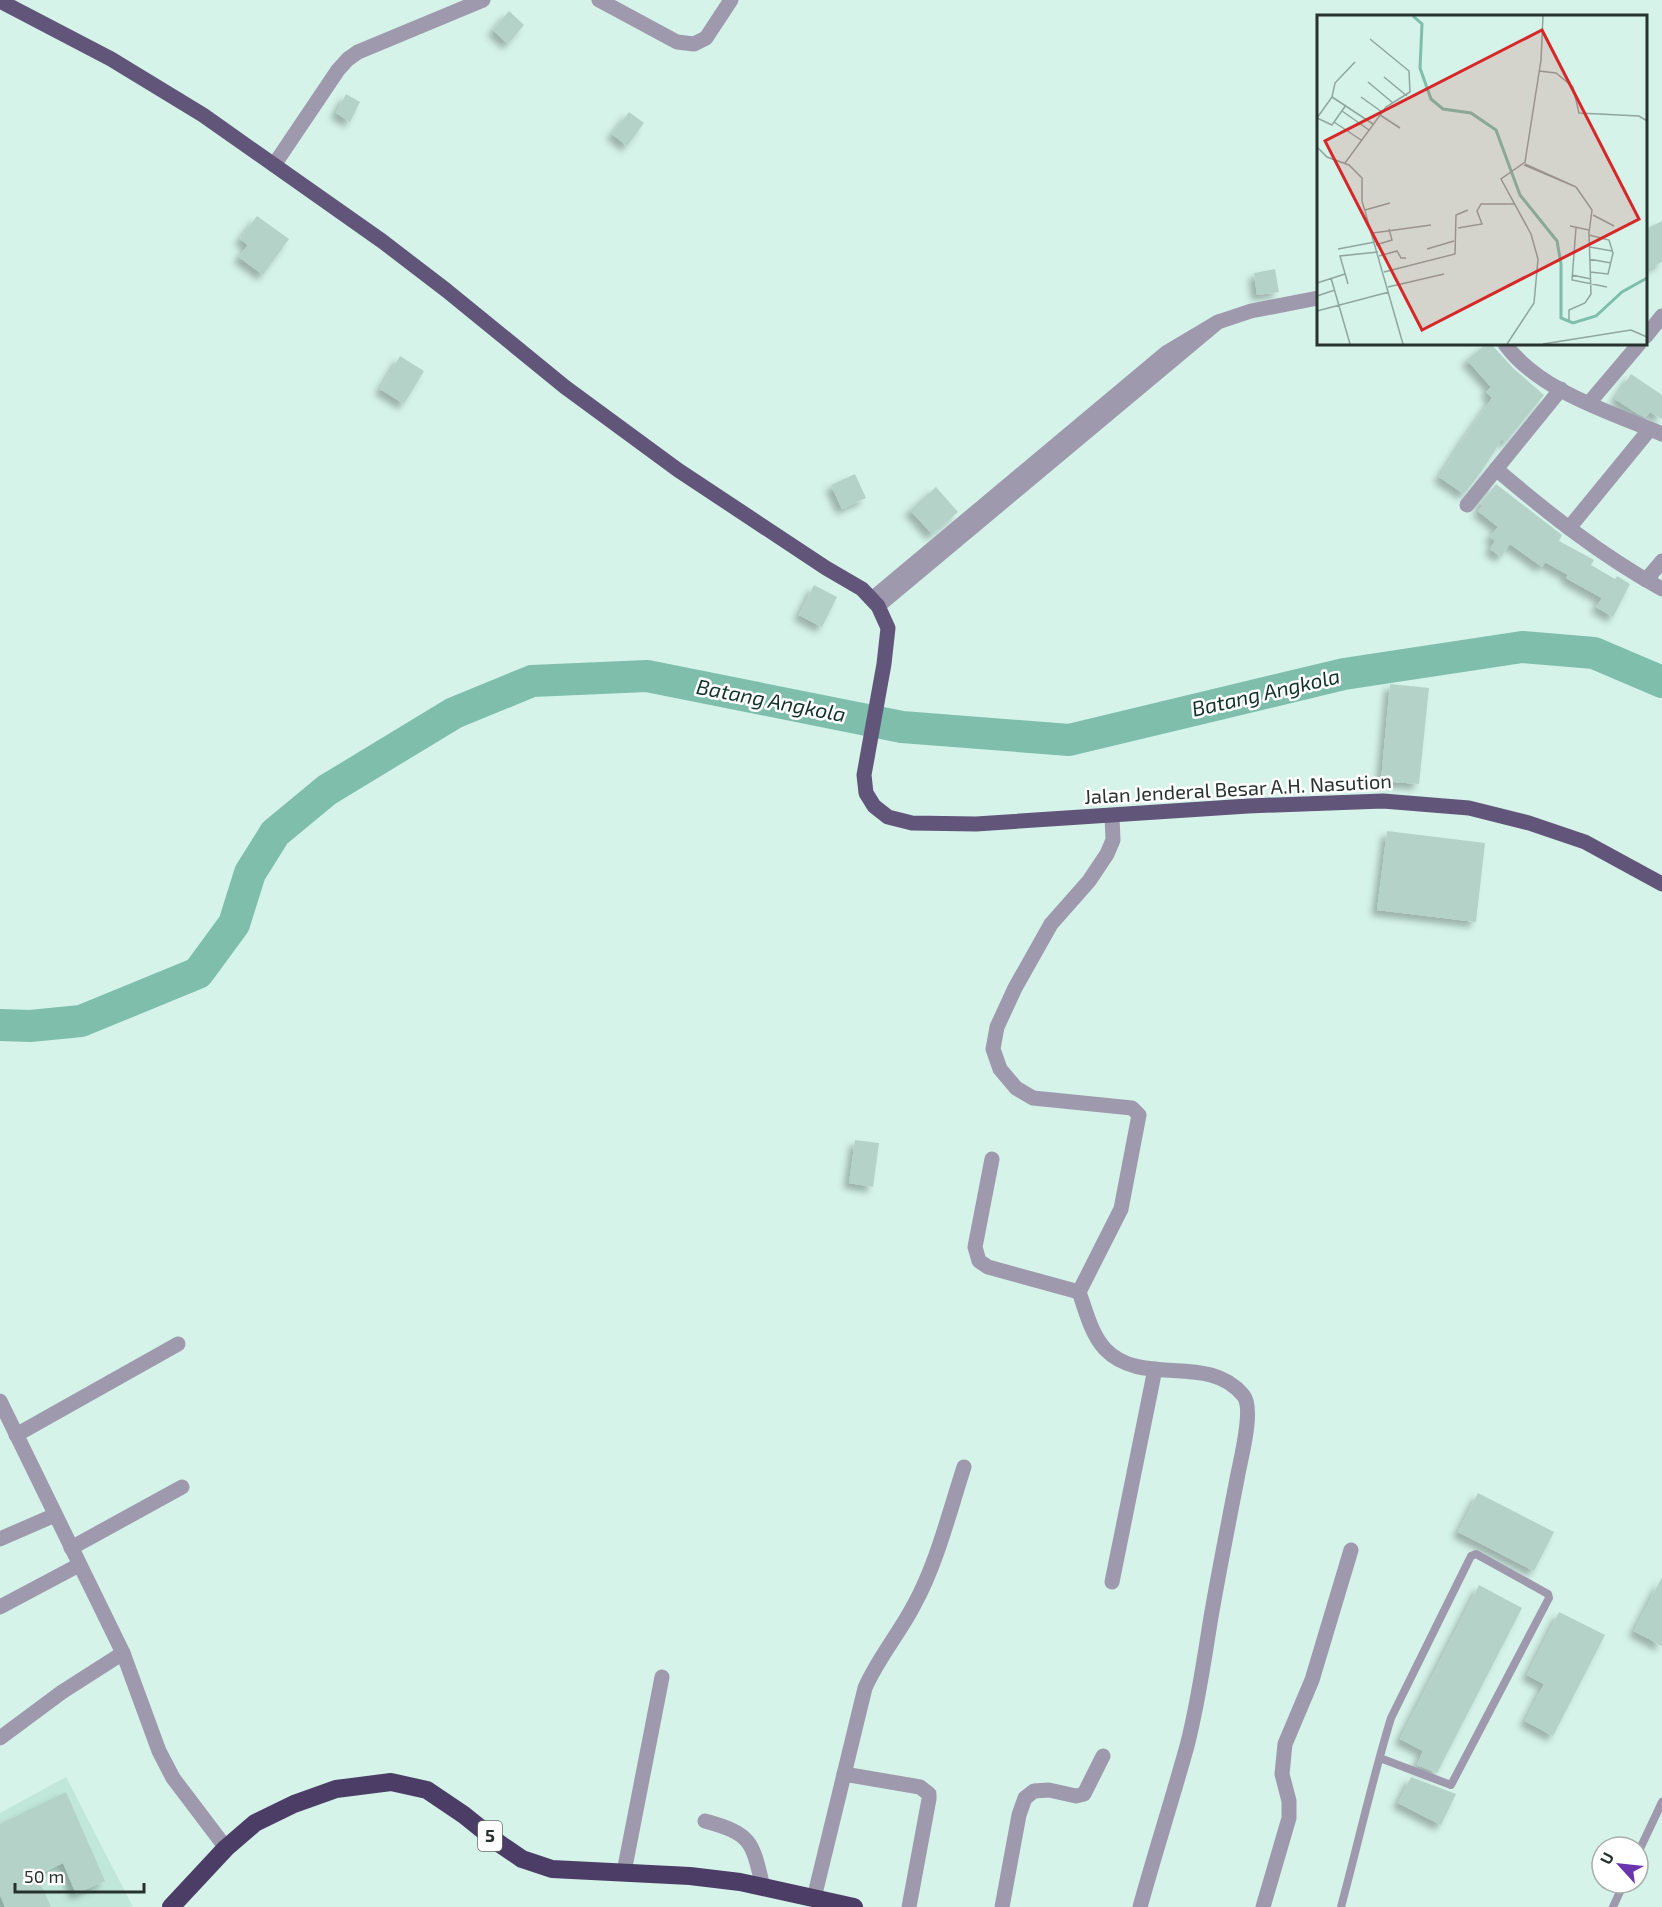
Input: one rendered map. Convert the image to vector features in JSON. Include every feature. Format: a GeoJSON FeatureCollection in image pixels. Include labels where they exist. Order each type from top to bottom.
{"type":"FeatureCollection","features":[{"type":"Feature","properties":{"kind":"highway","name":"5"},"geometry":{"type":"LineString","coordinates":[[180,1903],[226,1848],[255,1824],[294,1804],[336,1789],[391,1782],[427,1790],[522,1859],[552,1869],[690,1876],[763,1887],[854,1907]]}},
{"type":"Feature","properties":{"kind":"main road"},"geometry":{"type":"LineString","coordinates":[[0,1],[111,59],[203,115],[446,290],[564,387],[659,456],[826,568],[862,589],[875,602]]}},
{"type":"Feature","properties":{"kind":"main road","name":"Jalan Jenderal Besar A.H. Nasution"},"geometry":{"type":"LineString","coordinates":[[875,602],[888,628],[884,664],[864,775],[866,793],[874,806],[888,817],[912,823],[976,824],[1248,806],[1383,801],[1469,808],[1529,823],[1585,842],[1662,884]]}},
{"type":"Feature","properties":{"kind":"street"},"geometry":{"type":"LineString","coordinates":[[274,165],[338,70],[348,59],[358,52],[483,0]]}},
{"type":"Feature","properties":{"kind":"street"},"geometry":{"type":"LineString","coordinates":[[599,0],[677,42],[693,44],[706,38],[731,0]]}},
{"type":"Feature","properties":{"kind":"street"},"geometry":{"type":"LineString","coordinates":[[875,602],[1218,321],[1251,310],[1317,298]]}},
{"type":"Feature","properties":{"kind":"street"},"geometry":{"type":"LineString","coordinates":[[1647,335],[1662,316]]}},
{"type":"Feature","properties":{"kind":"street"},"geometry":{"type":"LineString","coordinates":[[1506,345],[1514,357],[1544,380],[1589,403],[1656,431],[1569,528]]}},
{"type":"Feature","properties":{"kind":"street"},"geometry":{"type":"LineString","coordinates":[[1589,403],[1638,345]]}},
{"type":"Feature","properties":{"kind":"street"},"geometry":{"type":"LineString","coordinates":[[1467,505],[1561,389]]}},
{"type":"Feature","properties":{"kind":"street"},"geometry":{"type":"LineString","coordinates":[[1496,470],[1546,511],[1625,569],[1662,589]]}},
{"type":"Feature","properties":{"kind":"street"},"geometry":{"type":"LineString","coordinates":[[1646,580],[1662,561]]}},
{"type":"Feature","properties":{"kind":"street"},"geometry":{"type":"LineString","coordinates":[[1112,816],[1113,840],[1107,854],[1089,881],[1051,924],[997,1027],[993,1049],[1000,1069],[1016,1088],[1033,1098],[1132,1108],[1139,1115],[1121,1209],[1079,1292],[1093,1331],[1104,1349],[1132,1366],[1201,1373],[1221,1378],[1244,1395],[1248,1411],[1194,1714],[1140,1907]]}},
{"type":"Feature","properties":{"kind":"street"},"geometry":{"type":"LineString","coordinates":[[992,1159],[975,1247],[979,1261],[988,1267],[1079,1292]]}},
{"type":"Feature","properties":{"kind":"street"},"geometry":{"type":"LineString","coordinates":[[16,1435],[178,1344]]}},
{"type":"Feature","properties":{"kind":"street"},"geometry":{"type":"LineString","coordinates":[[1112,1582],[1155,1369]]}},
{"type":"Feature","properties":{"kind":"street"},"geometry":{"type":"LineString","coordinates":[[2,1409],[123,1653],[159,1751],[172,1778],[226,1848]]}},
{"type":"Feature","properties":{"kind":"street"},"geometry":{"type":"LineString","coordinates":[[814,1898],[865,1688],[872,1670],[914,1606],[924,1584],[964,1467]]}},
{"type":"Feature","properties":{"kind":"street"},"geometry":{"type":"LineString","coordinates":[[71,1548],[182,1487]]}},
{"type":"Feature","properties":{"kind":"street"},"geometry":{"type":"LineString","coordinates":[[0,1539],[55,1515]]}},
{"type":"Feature","properties":{"kind":"street"},"geometry":{"type":"LineString","coordinates":[[1263,1907],[1289,1818],[1289,1801],[1282,1774],[1285,1744],[1312,1680],[1351,1550]]}},
{"type":"Feature","properties":{"kind":"street"},"geometry":{"type":"LineString","coordinates":[[0,1607],[79,1565]]}},
{"type":"Feature","properties":{"kind":"street"},"geometry":{"type":"LineString","coordinates":[[0,1738],[62,1692],[123,1653]]}},
{"type":"Feature","properties":{"kind":"street"},"geometry":{"type":"LineString","coordinates":[[624,1872],[662,1677]]}},
{"type":"Feature","properties":{"kind":"street"},"geometry":{"type":"LineString","coordinates":[[1002,1907],[1019,1815],[1025,1798],[1034,1791],[1049,1790],[1076,1796],[1084,1794],[1103,1756]]}},
{"type":"Feature","properties":{"kind":"street"},"geometry":{"type":"LineString","coordinates":[[844,1774],[920,1786],[929,1794],[909,1907]]}},
{"type":"Feature","properties":{"kind":"street"},"geometry":{"type":"LineString","coordinates":[[705,1821],[734,1830],[742,1834],[750,1843],[763,1887]]}},
{"type":"Feature","properties":{"kind":"lane"},"geometry":{"type":"LineString","coordinates":[[1341,1907],[1380,1758],[1395,1709],[1472,1554],[1476,1554],[1548,1594],[1549,1598],[1451,1785],[1380,1758]]}},
{"type":"Feature","properties":{"kind":"lane"},"geometry":{"type":"LineString","coordinates":[[1646,1835],[1662,1802]]}},
{"type":"Feature","properties":{"kind":"shaded area"},"geometry":{"type":"Polygon","coordinates":[[[66,1777],[133,1907],[0,1907],[0,1813],[66,1777]]]}},
{"type":"Feature","properties":{"kind":"building"},"geometry":{"type":"Polygon","coordinates":[[[509,11],[524,25],[508,44],[493,30],[509,11]]]}},
{"type":"Feature","properties":{"kind":"building"},"geometry":{"type":"Polygon","coordinates":[[[346,94],[360,102],[350,122],[336,113],[346,94]]]}},
{"type":"Feature","properties":{"kind":"building"},"geometry":{"type":"Polygon","coordinates":[[[629,112],[644,123],[627,146],[612,134],[629,112]]]}},
{"type":"Feature","properties":{"kind":"building"},"geometry":{"type":"Polygon","coordinates":[[[257,216],[289,239],[263,275],[239,257],[248,245],[240,239],[257,216]]]}},
{"type":"Feature","properties":{"kind":"building"},"geometry":{"type":"Polygon","coordinates":[[[1662,221],[1662,262],[1647,270],[1647,228],[1662,221]]]}},
{"type":"Feature","properties":{"kind":"building"},"geometry":{"type":"Polygon","coordinates":[[[1275,269],[1279,292],[1257,295],[1254,273],[1275,269]]]}},
{"type":"Feature","properties":{"kind":"building"},"geometry":{"type":"Polygon","coordinates":[[[1485,345],[1492,345],[1513,368],[1544,395],[1506,442],[1502,439],[1464,494],[1439,477],[1492,398],[1486,392],[1491,387],[1467,360],[1485,345]]]}},
{"type":"Feature","properties":{"kind":"building"},"geometry":{"type":"Polygon","coordinates":[[[400,356],[424,371],[404,404],[380,389],[400,356]]]}},
{"type":"Feature","properties":{"kind":"building"},"geometry":{"type":"Polygon","coordinates":[[[1631,374],[1662,395],[1662,419],[1650,412],[1646,417],[1638,414],[1615,399],[1631,374]]]}},
{"type":"Feature","properties":{"kind":"building"},"geometry":{"type":"Polygon","coordinates":[[[855,474],[866,498],[842,509],[831,485],[855,474]]]}},
{"type":"Feature","properties":{"kind":"building"},"geometry":{"type":"Polygon","coordinates":[[[1496,484],[1562,535],[1559,541],[1594,560],[1591,565],[1615,579],[1617,576],[1630,584],[1613,617],[1596,607],[1602,598],[1566,578],[1568,575],[1545,562],[1542,567],[1510,544],[1501,557],[1490,549],[1495,541],[1490,537],[1498,527],[1478,511],[1482,506],[1480,504],[1496,484]]]}},
{"type":"Feature","properties":{"kind":"building"},"geometry":{"type":"Polygon","coordinates":[[[936,487],[958,512],[932,534],[910,510],[936,487]]]}},
{"type":"Feature","properties":{"kind":"building"},"geometry":{"type":"Polygon","coordinates":[[[814,585],[837,597],[822,627],[799,615],[814,585]]]}},
{"type":"Feature","properties":{"kind":"building"},"geometry":{"type":"Polygon","coordinates":[[[1390,684],[1429,688],[1419,784],[1381,781],[1390,684]]]}},
{"type":"Feature","properties":{"kind":"building"},"geometry":{"type":"Polygon","coordinates":[[[1387,831],[1485,843],[1476,922],[1377,910],[1387,831]]]}},
{"type":"Feature","properties":{"kind":"building"},"geometry":{"type":"Polygon","coordinates":[[[855,1140],[879,1143],[873,1187],[849,1183],[855,1140]]]}},
{"type":"Feature","properties":{"kind":"building"},"geometry":{"type":"Polygon","coordinates":[[[1478,1493],[1554,1532],[1534,1571],[1458,1532],[1478,1493]]]}},
{"type":"Feature","properties":{"kind":"building"},"geometry":{"type":"Polygon","coordinates":[[[1662,1577],[1662,1646],[1634,1631],[1662,1577]]]}},
{"type":"Feature","properties":{"kind":"building"},"geometry":{"type":"Polygon","coordinates":[[[1479,1585],[1522,1608],[1437,1773],[1417,1765],[1423,1751],[1400,1739],[1479,1585]]]}},
{"type":"Feature","properties":{"kind":"building"},"geometry":{"type":"Polygon","coordinates":[[[1559,1612],[1605,1635],[1553,1736],[1525,1721],[1544,1684],[1527,1675],[1559,1612]]]}},
{"type":"Feature","properties":{"kind":"building"},"geometry":{"type":"Polygon","coordinates":[[[1411,1777],[1456,1794],[1441,1825],[1398,1803],[1411,1777]]]}},
{"type":"Feature","properties":{"kind":"building"},"geometry":{"type":"Polygon","coordinates":[[[66,1792],[105,1881],[76,1894],[63,1863],[37,1876],[51,1907],[5,1907],[0,1895],[0,1824],[66,1792]]]}},
{"type":"Feature","properties":{"kind":"waterway","name":"Batang Angkola"},"geometry":{"type":"LineString","coordinates":[[0,1025],[30,1026],[81,1021],[198,973],[234,924],[250,873],[275,833],[327,790],[454,713],[532,681],[647,676],[902,727],[1069,740],[1344,674],[1522,647],[1594,653],[1662,682]]}}]}
